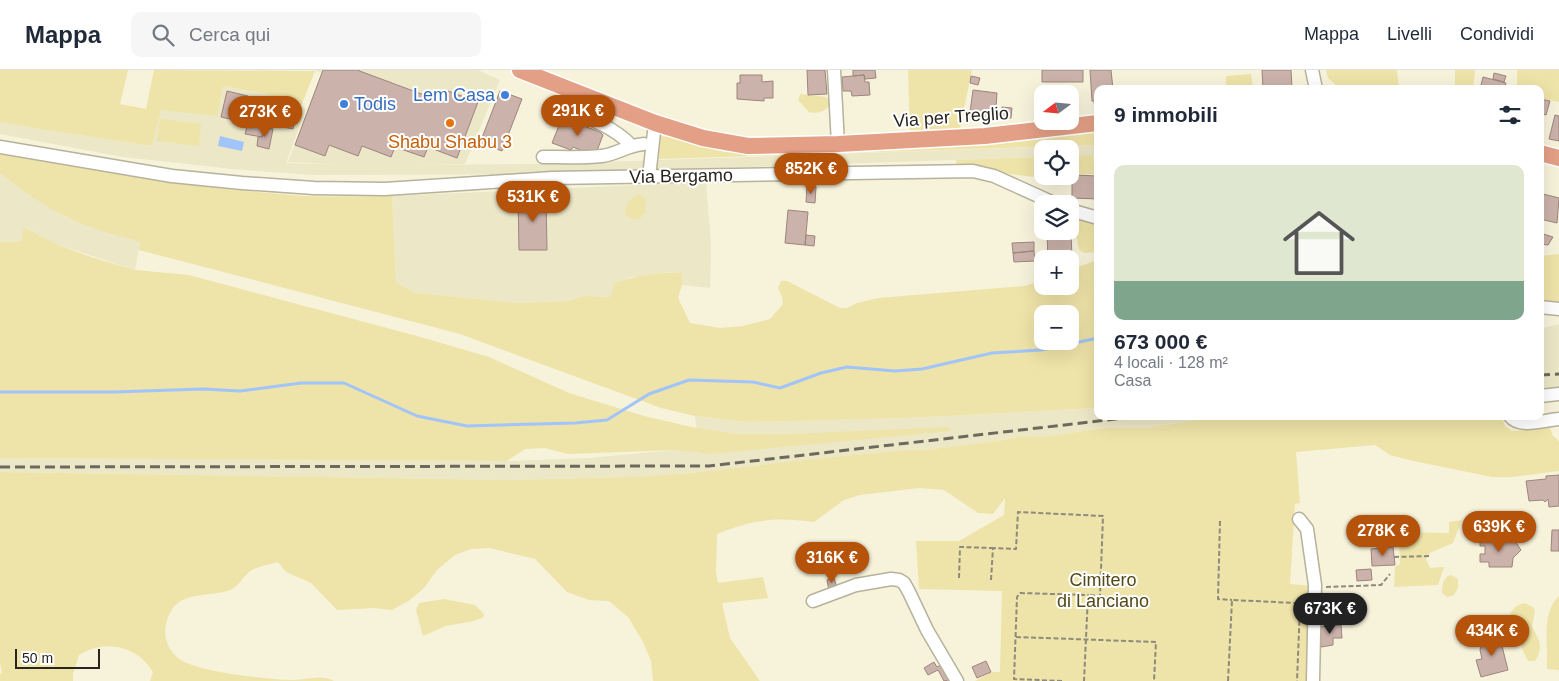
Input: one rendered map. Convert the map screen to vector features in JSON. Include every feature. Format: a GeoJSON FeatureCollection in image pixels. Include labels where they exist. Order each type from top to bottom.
{"type":"FeatureCollection","features":[{"type":"Feature","properties":{"kind":"main road","name":"Via per Treglio"},"geometry":{"type":"LineString","coordinates":[[520,70],[538,73],[655,123],[703,138],[728,144],[748,146],[838,144],[985,136],[1094,123]]}},
{"type":"Feature","properties":{"kind":"main road"},"geometry":{"type":"LineString","coordinates":[[1544,154],[1559,158]]}},
{"type":"Feature","properties":{"kind":"street"},"geometry":{"type":"LineString","coordinates":[[834,70],[838,144]]}},
{"type":"Feature","properties":{"kind":"street"},"geometry":{"type":"LineString","coordinates":[[1312,70],[1315,85]]}},
{"type":"Feature","properties":{"kind":"street"},"geometry":{"type":"LineString","coordinates":[[543,157],[602,156],[637,144],[605,124],[558,107]]}},
{"type":"Feature","properties":{"kind":"street"},"geometry":{"type":"LineString","coordinates":[[649,177],[655,123]]}},
{"type":"Feature","properties":{"kind":"street","name":"Via Bergamo"},"geometry":{"type":"LineString","coordinates":[[0,146],[152,173],[242,183],[385,189],[552,178],[973,171],[994,176],[1036,195]]}},
{"type":"Feature","properties":{"kind":"street"},"geometry":{"type":"LineString","coordinates":[[1079,213],[1094,217]]}},
{"type":"Feature","properties":{"kind":"street"},"geometry":{"type":"LineString","coordinates":[[1544,307],[1559,309]]}},
{"type":"Feature","properties":{"kind":"street"},"geometry":{"type":"LineString","coordinates":[[1544,396],[1559,394]]}},
{"type":"Feature","properties":{"kind":"street"},"geometry":{"type":"LineString","coordinates":[[1544,420],[1559,418]]}},
{"type":"Feature","properties":{"kind":"street"},"geometry":{"type":"LineString","coordinates":[[1513,420],[1521,423],[1544,420]]}},
{"type":"Feature","properties":{"kind":"street"},"geometry":{"type":"LineString","coordinates":[[1299,519],[1307,529],[1315,590],[1313,681]]}},
{"type":"Feature","properties":{"kind":"street"},"geometry":{"type":"LineString","coordinates":[[813,600],[856,584],[891,579],[899,580],[904,583],[910,592],[927,630],[957,681]]}},
{"type":"Feature","properties":{"kind":"path"},"geometry":{"type":"LineString","coordinates":[[959,578],[960,547],[1016,549],[1018,512],[1103,516],[1100,596],[1020,593],[1016,597],[1014,679],[1062,681]]}},
{"type":"Feature","properties":{"kind":"path"},"geometry":{"type":"LineString","coordinates":[[1220,521],[1218,599],[1296,602],[1300,606],[1297,681]]}},
{"type":"Feature","properties":{"kind":"path"},"geometry":{"type":"LineString","coordinates":[[991,580],[993,548]]}},
{"type":"Feature","properties":{"kind":"path"},"geometry":{"type":"LineString","coordinates":[[1394,558],[1430,556]]}},
{"type":"Feature","properties":{"kind":"path"},"geometry":{"type":"LineString","coordinates":[[1315,590],[1321,587],[1381,585],[1390,574]]}},
{"type":"Feature","properties":{"kind":"path"},"geometry":{"type":"LineString","coordinates":[[1084,681],[1088,595]]}},
{"type":"Feature","properties":{"kind":"path"},"geometry":{"type":"LineString","coordinates":[[1228,681],[1232,600]]}},
{"type":"Feature","properties":{"kind":"path"},"geometry":{"type":"LineString","coordinates":[[1016,637],[1156,642],[1154,681]]}},
{"type":"Feature","properties":{"kind":"shaded area"},"geometry":{"type":"Polygon","coordinates":[[[313,70],[478,70],[500,80],[465,164],[409,165],[541,164],[1034,147],[1034,157],[541,174],[312,175],[232,169],[123,157],[0,134],[0,122],[152,146],[161,109],[216,116],[223,86],[267,94],[306,109],[286,163],[343,165],[288,162],[322,73],[313,70]]]}},
{"type":"Feature","properties":{"kind":"shaded area"},"geometry":{"type":"Polygon","coordinates":[[[1094,145],[1094,156],[1079,156],[1079,146],[1094,145]]]}},
{"type":"Feature","properties":{"kind":"shaded area"},"geometry":{"type":"Polygon","coordinates":[[[0,173],[65,217],[96,229],[140,242],[135,270],[56,244],[25,227],[21,242],[0,242],[0,173]]]}},
{"type":"Feature","properties":{"kind":"shaded area"},"geometry":{"type":"Polygon","coordinates":[[[706,182],[711,245],[710,288],[682,285],[682,273],[670,272],[645,277],[631,277],[616,283],[610,297],[584,296],[567,301],[517,303],[416,293],[396,283],[392,196],[706,182]]]}},
{"type":"Feature","properties":{"kind":"shaded area"},"geometry":{"type":"Polygon","coordinates":[[[1559,324],[1559,399],[1544,401],[1544,328],[1559,324]]]}},
{"type":"Feature","properties":{"kind":"shaded area"},"geometry":{"type":"Polygon","coordinates":[[[1094,408],[1094,420],[1195,420],[1146,428],[1104,428],[1043,437],[1021,436],[1004,440],[924,450],[905,450],[691,473],[633,477],[508,480],[0,472],[0,458],[507,461],[589,458],[673,450],[700,453],[695,416],[748,422],[907,418],[1094,408]]]}},
{"type":"Feature","properties":{"kind":"green space"},"geometry":{"type":"Polygon","coordinates":[[[0,70],[128,70],[120,104],[146,109],[154,70],[315,71],[301,106],[267,94],[223,86],[217,116],[161,110],[152,146],[0,122],[0,70]]]}},
{"type":"Feature","properties":{"kind":"green space"},"geometry":{"type":"Polygon","coordinates":[[[908,70],[972,70],[960,128],[910,132],[908,70]]]}},
{"type":"Feature","properties":{"kind":"green space"},"geometry":{"type":"Polygon","coordinates":[[[1326,70],[1397,70],[1399,85],[1336,85],[1328,78],[1326,70]]]}},
{"type":"Feature","properties":{"kind":"green space"},"geometry":{"type":"Polygon","coordinates":[[[1455,70],[1475,70],[1473,85],[1455,85],[1455,70]]]}},
{"type":"Feature","properties":{"kind":"green space"},"geometry":{"type":"Polygon","coordinates":[[[1517,70],[1559,70],[1559,102],[1544,99],[1544,85],[1517,85],[1517,70]]]}},
{"type":"Feature","properties":{"kind":"green space"},"geometry":{"type":"Polygon","coordinates":[[[1251,74],[1252,85],[1226,85],[1226,76],[1251,74]]]}},
{"type":"Feature","properties":{"kind":"green space"},"geometry":{"type":"Polygon","coordinates":[[[800,94],[826,97],[831,104],[821,112],[809,112],[798,100],[800,94]]]}},
{"type":"Feature","properties":{"kind":"green space"},"geometry":{"type":"Polygon","coordinates":[[[160,119],[201,124],[199,146],[157,141],[160,119]]]}},
{"type":"Feature","properties":{"kind":"green space"},"geometry":{"type":"Polygon","coordinates":[[[1094,132],[1094,145],[1079,146],[1079,140],[1034,140],[1034,147],[659,159],[659,136],[670,137],[724,152],[798,154],[954,146],[1094,132]]]}},
{"type":"Feature","properties":{"kind":"green space"},"geometry":{"type":"Polygon","coordinates":[[[0,153],[114,174],[190,185],[304,196],[392,196],[396,283],[416,293],[517,303],[567,301],[584,296],[610,297],[615,283],[630,279],[658,274],[682,273],[682,285],[678,298],[690,323],[720,328],[743,326],[770,319],[783,304],[778,288],[781,281],[787,281],[840,308],[847,308],[857,303],[878,298],[1025,286],[1034,283],[1034,295],[1079,295],[1079,267],[1094,261],[1094,408],[907,418],[748,422],[695,416],[661,408],[460,334],[139,250],[140,242],[93,228],[66,217],[40,202],[0,173],[0,153]]]}},
{"type":"Feature","properties":{"kind":"green space"},"geometry":{"type":"Polygon","coordinates":[[[1093,155],[1094,174],[1079,175],[1079,156],[1093,155]]]}},
{"type":"Feature","properties":{"kind":"green space"},"geometry":{"type":"Polygon","coordinates":[[[1034,157],[1034,177],[957,166],[956,160],[1034,157]]]}},
{"type":"Feature","properties":{"kind":"green space"},"geometry":{"type":"Polygon","coordinates":[[[640,194],[645,199],[646,212],[639,219],[631,219],[625,214],[627,204],[631,199],[640,194]]]}},
{"type":"Feature","properties":{"kind":"green space"},"geometry":{"type":"Polygon","coordinates":[[[1079,220],[1094,224],[1094,252],[1085,253],[1079,250],[1077,240],[1079,240],[1079,220]]]}},
{"type":"Feature","properties":{"kind":"green space"},"geometry":{"type":"Polygon","coordinates":[[[24,227],[56,244],[91,257],[135,270],[189,275],[417,336],[489,357],[569,393],[644,416],[696,428],[737,434],[791,434],[949,427],[951,431],[710,454],[673,450],[568,454],[545,448],[525,449],[507,461],[0,458],[0,242],[21,242],[24,227]]]}},
{"type":"Feature","properties":{"kind":"green space"},"geometry":{"type":"Polygon","coordinates":[[[1559,254],[1559,306],[1544,304],[1544,256],[1559,254]]]}},
{"type":"Feature","properties":{"kind":"green space","name":"Cimitero di Lanciano"},"geometry":{"type":"Polygon","coordinates":[[[1196,420],[1503,420],[1505,426],[1512,431],[1550,428],[1553,436],[1559,441],[1559,471],[1512,477],[1492,477],[1390,455],[1375,445],[1296,452],[1300,503],[1295,504],[1290,584],[1312,586],[1310,681],[975,681],[992,672],[1000,672],[1002,591],[919,589],[916,541],[959,541],[1004,515],[1005,498],[993,514],[978,513],[944,490],[919,488],[860,495],[844,500],[814,522],[765,520],[742,525],[717,534],[716,572],[718,583],[763,577],[768,598],[722,603],[730,638],[760,681],[653,681],[651,661],[643,642],[628,617],[609,601],[589,600],[567,592],[535,559],[490,548],[471,549],[455,555],[437,570],[424,588],[410,600],[392,610],[374,608],[337,610],[311,583],[286,572],[278,562],[252,570],[230,590],[189,597],[182,600],[168,617],[165,629],[169,647],[178,658],[187,663],[215,671],[248,676],[289,680],[318,677],[334,681],[150,681],[153,672],[138,656],[119,647],[109,646],[89,650],[79,655],[73,674],[73,681],[0,681],[0,674],[2,673],[0,662],[0,472],[508,480],[633,477],[691,473],[905,450],[924,450],[1004,440],[1021,436],[1043,437],[1104,428],[1147,428],[1196,420]]]}},
{"type":"Feature","properties":{"kind":"green space"},"geometry":{"type":"Polygon","coordinates":[[[1462,520],[1453,543],[1430,553],[1426,559],[1430,568],[1444,567],[1438,585],[1394,587],[1395,567],[1400,564],[1399,543],[1394,542],[1393,538],[1384,539],[1385,532],[1449,533],[1449,522],[1462,520]]]}},
{"type":"Feature","properties":{"kind":"green space"},"geometry":{"type":"Polygon","coordinates":[[[1451,575],[1458,579],[1458,588],[1454,595],[1447,597],[1442,593],[1443,584],[1445,579],[1451,575]]]}},
{"type":"Feature","properties":{"kind":"green space"},"geometry":{"type":"Polygon","coordinates":[[[1559,596],[1559,670],[1547,669],[1546,640],[1550,611],[1553,603],[1559,596]]]}},
{"type":"Feature","properties":{"kind":"green space"},"geometry":{"type":"Polygon","coordinates":[[[444,599],[475,605],[484,614],[484,617],[474,621],[446,626],[423,636],[416,610],[419,603],[444,599]]]}},
{"type":"Feature","properties":{"kind":"green space"},"geometry":{"type":"Polygon","coordinates":[[[1525,603],[1533,607],[1535,611],[1532,626],[1540,643],[1540,651],[1535,661],[1528,661],[1517,632],[1509,618],[1515,608],[1525,603]]]}},
{"type":"Feature","properties":{"kind":"water"},"geometry":{"type":"Polygon","coordinates":[[[220,136],[244,142],[242,151],[218,146],[220,136]]]}},
{"type":"Feature","properties":{"kind":"building"},"geometry":{"type":"Polygon","coordinates":[[[323,70],[357,70],[443,102],[448,91],[478,102],[457,158],[428,147],[424,157],[395,147],[391,157],[362,146],[358,156],[329,145],[325,156],[295,145],[323,70]]]}},
{"type":"Feature","properties":{"kind":"building"},"geometry":{"type":"Polygon","coordinates":[[[807,70],[825,70],[827,94],[808,95],[807,70]]]}},
{"type":"Feature","properties":{"kind":"building"},"geometry":{"type":"Polygon","coordinates":[[[853,70],[875,70],[876,78],[865,79],[864,75],[853,76],[853,70]]]}},
{"type":"Feature","properties":{"kind":"building"},"geometry":{"type":"Polygon","coordinates":[[[1042,70],[1083,70],[1083,82],[1042,82],[1042,70]]]}},
{"type":"Feature","properties":{"kind":"building"},"geometry":{"type":"Polygon","coordinates":[[[1090,70],[1111,70],[1113,85],[1094,85],[1094,101],[1092,101],[1090,70]]]}},
{"type":"Feature","properties":{"kind":"building"},"geometry":{"type":"Polygon","coordinates":[[[1262,70],[1291,70],[1292,85],[1263,85],[1262,70]]]}},
{"type":"Feature","properties":{"kind":"building"},"geometry":{"type":"Polygon","coordinates":[[[1494,73],[1506,76],[1504,82],[1493,79],[1494,73]]]}},
{"type":"Feature","properties":{"kind":"building"},"geometry":{"type":"Polygon","coordinates":[[[740,75],[762,75],[762,82],[773,81],[773,98],[764,98],[764,101],[737,99],[737,83],[740,83],[740,75]]]}},
{"type":"Feature","properties":{"kind":"building"},"geometry":{"type":"Polygon","coordinates":[[[864,75],[865,82],[869,82],[870,95],[852,96],[851,91],[843,91],[842,77],[864,75]]]}},
{"type":"Feature","properties":{"kind":"building"},"geometry":{"type":"Polygon","coordinates":[[[971,76],[980,78],[978,85],[970,83],[971,76]]]}},
{"type":"Feature","properties":{"kind":"building"},"geometry":{"type":"Polygon","coordinates":[[[1483,77],[1506,83],[1505,85],[1481,85],[1483,77]]]}},
{"type":"Feature","properties":{"kind":"building"},"geometry":{"type":"Polygon","coordinates":[[[973,90],[997,93],[996,108],[991,107],[990,114],[970,112],[973,90]]]}},
{"type":"Feature","properties":{"kind":"building"},"geometry":{"type":"Polygon","coordinates":[[[227,91],[248,96],[243,122],[221,117],[227,91]]]}},
{"type":"Feature","properties":{"kind":"building"},"geometry":{"type":"Polygon","coordinates":[[[500,91],[522,99],[502,151],[480,143],[500,91]]]}},
{"type":"Feature","properties":{"kind":"building"},"geometry":{"type":"Polygon","coordinates":[[[1544,100],[1550,101],[1546,115],[1544,114],[1544,100]]]}},
{"type":"Feature","properties":{"kind":"building"},"geometry":{"type":"Polygon","coordinates":[[[273,104],[301,110],[299,120],[271,114],[273,104]]]}},
{"type":"Feature","properties":{"kind":"building"},"geometry":{"type":"Polygon","coordinates":[[[1002,107],[1012,108],[1011,118],[1001,118],[1002,107]]]}},
{"type":"Feature","properties":{"kind":"building"},"geometry":{"type":"Polygon","coordinates":[[[970,112],[990,114],[989,122],[969,119],[970,112]]]}},
{"type":"Feature","properties":{"kind":"building"},"geometry":{"type":"Polygon","coordinates":[[[271,114],[295,119],[293,129],[269,124],[271,114]]]}},
{"type":"Feature","properties":{"kind":"building"},"geometry":{"type":"Polygon","coordinates":[[[1555,115],[1559,116],[1559,141],[1549,139],[1555,115]]]}},
{"type":"Feature","properties":{"kind":"building"},"geometry":{"type":"Polygon","coordinates":[[[562,118],[600,132],[603,135],[595,156],[573,147],[571,150],[552,143],[562,118]]]}},
{"type":"Feature","properties":{"kind":"building"},"geometry":{"type":"Polygon","coordinates":[[[248,123],[264,127],[262,137],[245,134],[248,123]]]}},
{"type":"Feature","properties":{"kind":"building"},"geometry":{"type":"Polygon","coordinates":[[[264,127],[273,129],[269,149],[257,146],[258,137],[262,137],[264,127]]]}},
{"type":"Feature","properties":{"kind":"building"},"geometry":{"type":"Polygon","coordinates":[[[1079,175],[1094,176],[1094,199],[1079,198],[1079,195],[1072,195],[1072,185],[1079,185],[1079,175]]]}},
{"type":"Feature","properties":{"kind":"building"},"geometry":{"type":"Polygon","coordinates":[[[807,186],[816,187],[815,203],[806,202],[807,186]]]}},
{"type":"Feature","properties":{"kind":"building"},"geometry":{"type":"Polygon","coordinates":[[[1544,194],[1559,198],[1557,223],[1544,220],[1544,194]]]}},
{"type":"Feature","properties":{"kind":"building"},"geometry":{"type":"Polygon","coordinates":[[[546,196],[547,250],[519,250],[518,197],[546,196]]]}},
{"type":"Feature","properties":{"kind":"building"},"geometry":{"type":"Polygon","coordinates":[[[788,210],[808,212],[805,245],[785,243],[788,210]]]}},
{"type":"Feature","properties":{"kind":"building"},"geometry":{"type":"Polygon","coordinates":[[[1544,234],[1553,237],[1548,245],[1544,244],[1544,234]]]}},
{"type":"Feature","properties":{"kind":"building"},"geometry":{"type":"Polygon","coordinates":[[[806,235],[815,236],[814,246],[805,245],[806,235]]]}},
{"type":"Feature","properties":{"kind":"building"},"geometry":{"type":"Polygon","coordinates":[[[1047,240],[1071,240],[1072,250],[1048,250],[1047,240]]]}},
{"type":"Feature","properties":{"kind":"building"},"geometry":{"type":"Polygon","coordinates":[[[1034,242],[1034,251],[1013,253],[1012,243],[1034,242]]]}},
{"type":"Feature","properties":{"kind":"building"},"geometry":{"type":"Polygon","coordinates":[[[1034,251],[1034,261],[1014,262],[1013,253],[1034,251]]]}},
{"type":"Feature","properties":{"kind":"building"},"geometry":{"type":"Polygon","coordinates":[[[1559,475],[1559,506],[1549,507],[1548,499],[1545,502],[1543,500],[1529,501],[1526,481],[1546,479],[1546,476],[1559,475]]]}},
{"type":"Feature","properties":{"kind":"building"},"geometry":{"type":"Polygon","coordinates":[[[1552,530],[1559,530],[1559,551],[1551,551],[1552,530]]]}},
{"type":"Feature","properties":{"kind":"building"},"geometry":{"type":"Polygon","coordinates":[[[1480,540],[1515,541],[1521,550],[1513,558],[1512,567],[1489,567],[1489,562],[1480,562],[1480,554],[1485,554],[1485,546],[1480,546],[1480,540]]]}},
{"type":"Feature","properties":{"kind":"building"},"geometry":{"type":"Polygon","coordinates":[[[1393,547],[1395,565],[1372,566],[1371,549],[1393,547]]]}},
{"type":"Feature","properties":{"kind":"building"},"geometry":{"type":"Polygon","coordinates":[[[853,549],[858,560],[848,565],[843,553],[853,549]]]}},
{"type":"Feature","properties":{"kind":"building"},"geometry":{"type":"Polygon","coordinates":[[[1371,569],[1372,580],[1357,581],[1356,570],[1371,569]]]}},
{"type":"Feature","properties":{"kind":"building"},"geometry":{"type":"Polygon","coordinates":[[[834,578],[837,588],[829,591],[827,580],[834,578]]]}},
{"type":"Feature","properties":{"kind":"building"},"geometry":{"type":"Polygon","coordinates":[[[1341,625],[1342,638],[1333,638],[1333,645],[1321,647],[1319,627],[1341,625]]]}},
{"type":"Feature","properties":{"kind":"building"},"geometry":{"type":"Polygon","coordinates":[[[1499,634],[1508,670],[1481,677],[1476,660],[1482,659],[1480,650],[1483,638],[1499,634]]]}},
{"type":"Feature","properties":{"kind":"building"},"geometry":{"type":"Polygon","coordinates":[[[986,661],[991,672],[977,678],[972,667],[986,661]]]}},
{"type":"Feature","properties":{"kind":"building"},"geometry":{"type":"Polygon","coordinates":[[[934,662],[937,667],[943,664],[952,679],[944,681],[938,670],[928,675],[924,668],[934,662]]]}},
{"type":"Feature","properties":{"kind":"waterway"},"geometry":{"type":"LineString","coordinates":[[0,392],[114,392],[203,389],[240,391],[301,383],[344,383],[417,416],[467,426],[575,423],[607,420],[649,394],[689,380],[753,382],[780,388],[821,373],[847,367],[895,371],[922,369],[992,353],[1041,350],[1094,339]]}},
{"type":"Feature","properties":{"kind":"railway"},"geometry":{"type":"LineString","coordinates":[[1544,375],[1559,374]]}},
{"type":"Feature","properties":{"kind":"railway"},"geometry":{"type":"LineString","coordinates":[[0,467],[709,466],[1107,420]]}},
{"type":"Feature","properties":{"kind":"place","name":"Lem Casa"},"geometry":{"type":"Point","coordinates":[505,95]}},
{"type":"Feature","properties":{"kind":"place","name":"Todis"},"geometry":{"type":"Point","coordinates":[344,104]}},
{"type":"Feature","properties":{"kind":"place","name":"Shabu Shabu 3"},"geometry":{"type":"Point","coordinates":[450,123]}}]}
